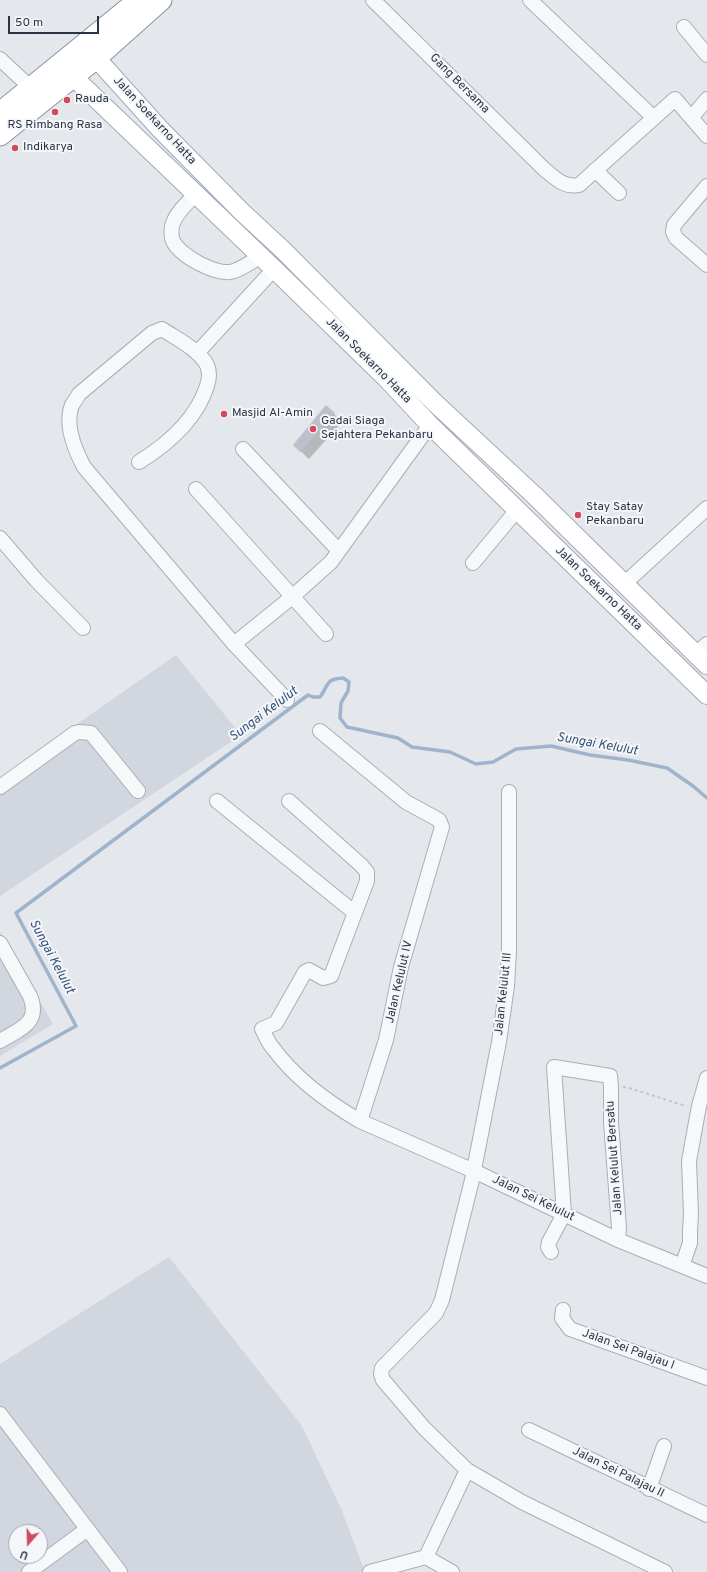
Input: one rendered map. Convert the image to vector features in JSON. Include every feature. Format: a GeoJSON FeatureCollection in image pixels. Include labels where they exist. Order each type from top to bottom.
{"type":"FeatureCollection","features":[{"type":"Feature","properties":{"kind":"highway"},"geometry":{"type":"LineString","coordinates":[[90,51],[138,0]]}},
{"type":"Feature","properties":{"kind":"highway"},"geometry":{"type":"LineString","coordinates":[[0,135],[37,95],[90,51],[161,0]]}},
{"type":"Feature","properties":{"kind":"highway"},"geometry":{"type":"LineString","coordinates":[[0,113],[37,95]]}},
{"type":"Feature","properties":{"kind":"main road","name":"Jalan Soekarno Hatta"},"geometry":{"type":"LineString","coordinates":[[90,51],[160,129],[435,403],[534,495],[624,584],[703,654]]}},
{"type":"Feature","properties":{"kind":"main road","name":"Jalan Soekarno Hatta"},"geometry":{"type":"LineString","coordinates":[[66,71],[261,256],[387,379],[430,425],[707,695]]}},
{"type":"Feature","properties":{"kind":"main road"},"geometry":{"type":"LineString","coordinates":[[550,542],[565,526]]}},
{"type":"Feature","properties":{"kind":"street","name":"Gang Bersama"},"geometry":{"type":"LineString","coordinates":[[373,0],[544,168],[563,184],[571,186],[579,185],[653,117],[675,99],[692,117]]}},
{"type":"Feature","properties":{"kind":"street"},"geometry":{"type":"LineString","coordinates":[[530,0],[653,117]]}},
{"type":"Feature","properties":{"kind":"street"},"geometry":{"type":"LineString","coordinates":[[684,27],[707,55]]}},
{"type":"Feature","properties":{"kind":"street"},"geometry":{"type":"LineString","coordinates":[[0,59],[37,95]]}},
{"type":"Feature","properties":{"kind":"street"},"geometry":{"type":"LineString","coordinates":[[707,99],[692,117],[707,136]]}},
{"type":"Feature","properties":{"kind":"street"},"geometry":{"type":"LineString","coordinates":[[595,170],[619,193]]}},
{"type":"Feature","properties":{"kind":"street"},"geometry":{"type":"LineString","coordinates":[[707,186],[674,225],[673,232],[676,238],[707,265]]}},
{"type":"Feature","properties":{"kind":"street"},"geometry":{"type":"LineString","coordinates":[[196,194],[181,210],[173,223],[173,242],[186,256],[203,266],[217,271],[233,272],[261,256]]}},
{"type":"Feature","properties":{"kind":"street"},"geometry":{"type":"LineString","coordinates":[[197,353],[274,269]]}},
{"type":"Feature","properties":{"kind":"street"},"geometry":{"type":"LineString","coordinates":[[138,462],[158,450],[180,430],[193,414],[204,394],[209,378],[208,366],[197,353],[162,328],[152,332],[79,394],[72,406],[69,423],[75,450],[84,467],[234,644],[287,700]]}},
{"type":"Feature","properties":{"kind":"street"},"geometry":{"type":"LineString","coordinates":[[234,644],[292,597],[331,562],[430,425]]}},
{"type":"Feature","properties":{"kind":"street"},"geometry":{"type":"LineString","coordinates":[[243,449],[339,551]]}},
{"type":"Feature","properties":{"kind":"street"},"geometry":{"type":"LineString","coordinates":[[196,489],[326,634]]}},
{"type":"Feature","properties":{"kind":"street"},"geometry":{"type":"LineString","coordinates":[[624,584],[707,508]]}},
{"type":"Feature","properties":{"kind":"street"},"geometry":{"type":"LineString","coordinates":[[473,563],[517,510]]}},
{"type":"Feature","properties":{"kind":"street"},"geometry":{"type":"LineString","coordinates":[[0,538],[36,580],[83,628]]}},
{"type":"Feature","properties":{"kind":"street"},"geometry":{"type":"LineString","coordinates":[[0,786],[75,733],[85,731],[90,733],[138,791]]}},
{"type":"Feature","properties":{"kind":"street","name":"Jalan Kelulut IV"},"geometry":{"type":"LineString","coordinates":[[320,731],[406,802],[439,820],[442,827],[401,967],[386,1040],[360,1121]]}},
{"type":"Feature","properties":{"kind":"street","name":"Jalan Kelulut III"},"geometry":{"type":"LineString","coordinates":[[510,792],[509,951],[507,986],[499,1042],[474,1171],[465,1210],[436,1313],[382,1368],[381,1374],[383,1380],[424,1428],[467,1470],[522,1502],[665,1572]]}},
{"type":"Feature","properties":{"kind":"street"},"geometry":{"type":"LineString","coordinates":[[217,801],[355,913],[367,881],[367,872],[290,801]]}},
{"type":"Feature","properties":{"kind":"street","name":"Jalan Sei Kelulut"},"geometry":{"type":"LineString","coordinates":[[355,913],[331,976],[323,978],[309,970],[305,972],[276,1023],[262,1029],[272,1048],[301,1079],[348,1114],[360,1121],[474,1171],[618,1240],[707,1276]]}},
{"type":"Feature","properties":{"kind":"street"},"geometry":{"type":"LineString","coordinates":[[0,943],[30,996],[34,1005],[34,1012],[30,1020],[24,1026],[0,1041]]}},
{"type":"Feature","properties":{"kind":"street"},"geometry":{"type":"LineString","coordinates":[[551,1252],[548,1247],[549,1242],[564,1214],[554,1067],[610,1081]]}},
{"type":"Feature","properties":{"kind":"street"},"geometry":{"type":"LineString","coordinates":[[682,1266],[690,1243],[691,1214],[689,1161],[703,1112],[707,1078]]}},
{"type":"Feature","properties":{"kind":"street","name":"Jalan Kelulut Bersatu"},"geometry":{"type":"LineString","coordinates":[[610,1081],[611,1122],[620,1228],[618,1240]]}},
{"type":"Feature","properties":{"kind":"street","name":"Jalan Sei Palajau I"},"geometry":{"type":"LineString","coordinates":[[563,1310],[562,1318],[570,1329],[707,1378]]}},
{"type":"Feature","properties":{"kind":"street"},"geometry":{"type":"LineString","coordinates":[[0,1414],[86,1530],[120,1572]]}},
{"type":"Feature","properties":{"kind":"street","name":"Jalan Sei Palajau II"},"geometry":{"type":"LineString","coordinates":[[528,1430],[649,1489],[707,1515]]}},
{"type":"Feature","properties":{"kind":"street"},"geometry":{"type":"LineString","coordinates":[[649,1489],[664,1446]]}},
{"type":"Feature","properties":{"kind":"street"},"geometry":{"type":"LineString","coordinates":[[426,1557],[467,1470]]}},
{"type":"Feature","properties":{"kind":"street"},"geometry":{"type":"LineString","coordinates":[[29,1572],[86,1530]]}},
{"type":"Feature","properties":{"kind":"street"},"geometry":{"type":"LineString","coordinates":[[370,1572],[426,1557],[452,1572]]}},
{"type":"Feature","properties":{"kind":"path"},"geometry":{"type":"LineString","coordinates":[[610,1081],[703,1112]]}},
{"type":"Feature","properties":{"kind":"shaded area"},"geometry":{"type":"Polygon","coordinates":[[[176,655],[241,735],[0,896],[0,778],[176,655]]]}},
{"type":"Feature","properties":{"kind":"shaded area"},"geometry":{"type":"Polygon","coordinates":[[[0,931],[53,1024],[0,1056],[0,931]]]}},
{"type":"Feature","properties":{"kind":"shaded area"},"geometry":{"type":"Polygon","coordinates":[[[169,1257],[302,1426],[342,1511],[365,1572],[0,1572],[0,1364],[169,1257]]]}},
{"type":"Feature","properties":{"kind":"building","name":"Gadai Siaga Sejahtera Pekanbaru"},"geometry":{"type":"Polygon","coordinates":[[[326,405],[335,413],[300,452],[293,445],[326,405]]]}},
{"type":"Feature","properties":{"kind":"waterway","name":"Sungai Kelulut"},"geometry":{"type":"LineString","coordinates":[[0,1068],[76,1026],[16,913],[308,695],[320,697],[330,681],[343,678],[349,682],[348,691],[341,703],[340,718],[347,727],[398,738],[412,747],[450,752],[476,764],[493,762],[516,749],[551,746],[590,755],[628,760],[667,768],[707,798]]}},
{"type":"Feature","properties":{"kind":"place","name":"Rauda"},"geometry":{"type":"Point","coordinates":[67,100]}},
{"type":"Feature","properties":{"kind":"place","name":"RS Rimbang Rasa"},"geometry":{"type":"Point","coordinates":[55,112]}},
{"type":"Feature","properties":{"kind":"place","name":"Indikarya"},"geometry":{"type":"Point","coordinates":[15,148]}},
{"type":"Feature","properties":{"kind":"place","name":"Masjid Al-Amin"},"geometry":{"type":"Point","coordinates":[224,414]}},
{"type":"Feature","properties":{"kind":"place","name":"Gadai Siaga Sejahtera Pekanbaru"},"geometry":{"type":"Point","coordinates":[313,429]}},
{"type":"Feature","properties":{"kind":"place","name":"Stay Satay Pekanbaru"},"geometry":{"type":"Point","coordinates":[578,515]}}]}
